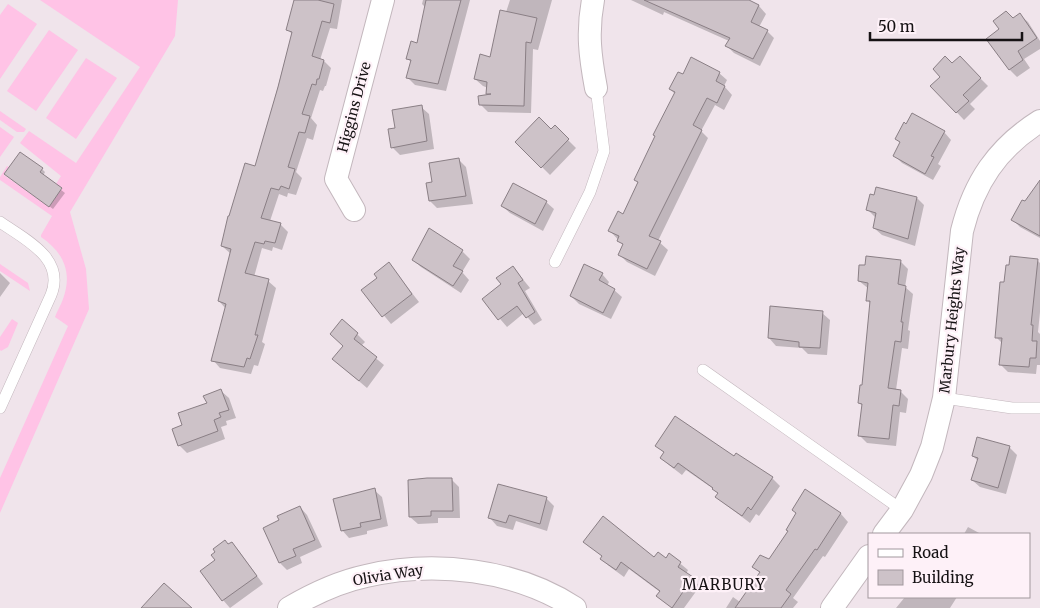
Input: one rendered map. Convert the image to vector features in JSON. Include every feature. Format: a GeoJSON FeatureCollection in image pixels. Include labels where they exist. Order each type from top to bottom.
{"type":"FeatureCollection","features":[{"type":"Feature","properties":{"kind":"street","name":"Higgins Drive"},"geometry":{"type":"LineString","coordinates":[[354,210],[336,178],[383,0]]}},
{"type":"Feature","properties":{"kind":"street"},"geometry":{"type":"LineString","coordinates":[[593,0],[590,16],[589,51],[596,88]]}},
{"type":"Feature","properties":{"kind":"street","name":"Marbury Heights Way"},"geometry":{"type":"LineString","coordinates":[[885,533],[902,510],[921,475],[932,447],[944,398],[962,232],[968,210],[978,185],[994,161],[1012,141],[1040,121]]}},
{"type":"Feature","properties":{"kind":"street"},"geometry":{"type":"LineString","coordinates":[[832,608],[868,557]]}},
{"type":"Feature","properties":{"kind":"street","name":"Olivia Way"},"geometry":{"type":"LineString","coordinates":[[289,608],[316,593],[366,576],[394,571],[431,568],[496,575],[531,586],[565,601],[575,608]]}},
{"type":"Feature","properties":{"kind":"lane"},"geometry":{"type":"LineString","coordinates":[[555,262],[590,192],[604,151],[596,88]]}},
{"type":"Feature","properties":{"kind":"lane"},"geometry":{"type":"LineString","coordinates":[[0,222],[46,256],[52,269],[54,284],[52,295],[0,408]]}},
{"type":"Feature","properties":{"kind":"lane"},"geometry":{"type":"LineString","coordinates":[[703,370],[902,510]]}},
{"type":"Feature","properties":{"kind":"lane"},"geometry":{"type":"LineString","coordinates":[[944,398],[1012,408],[1040,408]]}},
{"type":"Feature","properties":{"kind":"shaded area"},"geometry":{"type":"Polygon","coordinates":[[[40,0],[178,0],[175,36],[70,212],[86,269],[89,309],[0,513],[0,478],[68,326],[55,317],[66,289],[67,280],[64,264],[55,249],[41,237],[52,216],[0,180],[0,177],[7,166],[9,167],[4,175],[49,207],[62,188],[56,184],[61,176],[20,143],[29,131],[76,163],[140,67],[40,0]]]}},
{"type":"Feature","properties":{"kind":"shaded area"},"geometry":{"type":"Polygon","coordinates":[[[8,4],[37,24],[0,79],[0,15],[8,4]]]}},
{"type":"Feature","properties":{"kind":"shaded area"},"geometry":{"type":"Polygon","coordinates":[[[49,30],[78,50],[36,111],[7,91],[49,30]]]}},
{"type":"Feature","properties":{"kind":"shaded area"},"geometry":{"type":"Polygon","coordinates":[[[86,58],[117,78],[76,139],[46,118],[86,58]]]}},
{"type":"Feature","properties":{"kind":"shaded area"},"geometry":{"type":"Polygon","coordinates":[[[0,111],[26,129],[24,132],[17,132],[0,120],[0,111]]]}},
{"type":"Feature","properties":{"kind":"shaded area"},"geometry":{"type":"Polygon","coordinates":[[[0,127],[14,137],[0,157],[0,127]]]}},
{"type":"Feature","properties":{"kind":"shaded area"},"geometry":{"type":"Polygon","coordinates":[[[0,264],[28,283],[30,291],[0,271],[0,264]]]}},
{"type":"Feature","properties":{"kind":"shaded area"},"geometry":{"type":"Polygon","coordinates":[[[12,319],[18,323],[8,347],[1,351],[0,337],[12,319]]]}},
{"type":"Feature","properties":{"kind":"building"},"geometry":{"type":"Polygon","coordinates":[[[294,0],[318,0],[334,4],[330,23],[322,21],[312,56],[324,60],[319,79],[317,79],[316,85],[312,84],[302,114],[310,116],[305,133],[299,132],[288,167],[295,169],[289,189],[281,186],[279,190],[271,188],[261,218],[281,223],[275,243],[265,241],[264,244],[255,242],[245,273],[269,279],[255,335],[258,335],[250,359],[247,358],[244,367],[211,361],[226,304],[218,301],[231,249],[221,246],[228,216],[245,163],[255,166],[292,32],[286,30],[294,0]]]}},
{"type":"Feature","properties":{"kind":"building"},"geometry":{"type":"Polygon","coordinates":[[[426,0],[461,0],[438,84],[406,78],[411,60],[406,59],[411,41],[417,43],[426,0]]]}},
{"type":"Feature","properties":{"kind":"building"},"geometry":{"type":"Polygon","coordinates":[[[644,0],[749,0],[759,5],[751,22],[768,30],[753,59],[725,46],[730,38],[644,0]]]}},
{"type":"Feature","properties":{"kind":"building"},"geometry":{"type":"Polygon","coordinates":[[[500,10],[537,18],[531,43],[526,42],[524,106],[479,105],[478,96],[491,94],[486,94],[487,82],[474,79],[480,54],[490,57],[500,10]]]}},
{"type":"Feature","properties":{"kind":"building"},"geometry":{"type":"Polygon","coordinates":[[[1006,11],[1013,18],[1020,13],[1037,38],[1018,51],[1023,60],[1009,70],[986,39],[999,29],[993,21],[1006,11]]]}},
{"type":"Feature","properties":{"kind":"building"},"geometry":{"type":"Polygon","coordinates":[[[945,56],[952,63],[960,56],[981,78],[963,95],[969,101],[956,113],[930,86],[940,77],[933,69],[945,56]]]}},
{"type":"Feature","properties":{"kind":"building"},"geometry":{"type":"Polygon","coordinates":[[[691,57],[720,72],[716,81],[725,86],[717,103],[707,98],[693,125],[702,130],[649,236],[661,241],[647,269],[618,255],[623,244],[617,241],[619,236],[608,231],[618,211],[623,214],[638,182],[634,180],[655,136],[653,135],[675,92],[669,89],[678,72],[683,74],[691,57]]]}},
{"type":"Feature","properties":{"kind":"building"},"geometry":{"type":"Polygon","coordinates":[[[422,105],[427,141],[391,148],[388,129],[395,128],[392,110],[422,105]]]}},
{"type":"Feature","properties":{"kind":"building"},"geometry":{"type":"Polygon","coordinates":[[[912,113],[945,131],[931,156],[934,157],[925,174],[893,156],[900,142],[895,139],[904,122],[906,124],[912,113]]]}},
{"type":"Feature","properties":{"kind":"building"},"geometry":{"type":"Polygon","coordinates":[[[539,117],[551,129],[555,125],[569,139],[541,168],[515,142],[539,117]]]}},
{"type":"Feature","properties":{"kind":"building"},"geometry":{"type":"Polygon","coordinates":[[[20,152],[43,168],[40,172],[62,188],[49,207],[4,174],[20,152]]]}},
{"type":"Feature","properties":{"kind":"building"},"geometry":{"type":"Polygon","coordinates":[[[459,158],[466,196],[429,201],[426,183],[432,182],[429,163],[459,158]]]}},
{"type":"Feature","properties":{"kind":"building"},"geometry":{"type":"Polygon","coordinates":[[[1040,180],[1040,236],[1011,220],[1022,200],[1025,201],[1040,180]]]}},
{"type":"Feature","properties":{"kind":"building"},"geometry":{"type":"Polygon","coordinates":[[[513,183],[547,201],[535,224],[501,206],[513,183]]]}},
{"type":"Feature","properties":{"kind":"building"},"geometry":{"type":"Polygon","coordinates":[[[876,187],[917,197],[908,239],[873,228],[876,213],[866,210],[870,194],[874,195],[876,187]]]}},
{"type":"Feature","properties":{"kind":"building"},"geometry":{"type":"Polygon","coordinates":[[[429,228],[463,250],[453,266],[463,271],[453,286],[412,260],[429,228]]]}},
{"type":"Feature","properties":{"kind":"building"},"geometry":{"type":"Polygon","coordinates":[[[866,256],[901,260],[898,284],[906,286],[901,322],[903,322],[901,342],[895,341],[888,388],[901,390],[899,406],[893,405],[889,439],[858,436],[862,404],[858,403],[860,385],[862,385],[870,301],[866,301],[868,283],[858,281],[859,265],[865,265],[866,256]]]}},
{"type":"Feature","properties":{"kind":"building"},"geometry":{"type":"Polygon","coordinates":[[[1010,256],[1038,259],[1031,325],[1033,325],[1032,341],[1037,341],[1036,358],[1030,358],[1029,367],[999,365],[1002,338],[995,338],[1000,282],[1004,282],[1006,265],[1009,265],[1010,256]]]}},
{"type":"Feature","properties":{"kind":"building"},"geometry":{"type":"Polygon","coordinates":[[[389,262],[412,294],[382,317],[361,290],[377,278],[374,274],[389,262]]]}},
{"type":"Feature","properties":{"kind":"building"},"geometry":{"type":"Polygon","coordinates":[[[584,264],[603,273],[599,280],[615,289],[603,313],[570,296],[584,264]]]}},
{"type":"Feature","properties":{"kind":"building"},"geometry":{"type":"Polygon","coordinates":[[[513,266],[523,280],[518,283],[535,312],[526,318],[517,306],[498,320],[482,299],[501,284],[496,278],[513,266]]]}},
{"type":"Feature","properties":{"kind":"building"},"geometry":{"type":"Polygon","coordinates":[[[770,306],[823,311],[820,348],[799,347],[799,342],[768,338],[770,306]]]}},
{"type":"Feature","properties":{"kind":"building"},"geometry":{"type":"Polygon","coordinates":[[[342,319],[358,333],[354,339],[377,357],[359,381],[332,359],[343,346],[330,334],[342,319]]]}},
{"type":"Feature","properties":{"kind":"building"},"geometry":{"type":"Polygon","coordinates":[[[221,389],[229,410],[219,413],[221,417],[214,420],[218,431],[178,446],[172,429],[182,425],[178,413],[207,403],[203,396],[221,389]]]}},
{"type":"Feature","properties":{"kind":"building"},"geometry":{"type":"Polygon","coordinates":[[[675,416],[734,456],[736,453],[773,477],[751,510],[748,507],[742,516],[715,497],[718,493],[713,488],[678,463],[674,468],[660,458],[664,452],[655,446],[675,416]]]}},
{"type":"Feature","properties":{"kind":"building"},"geometry":{"type":"Polygon","coordinates":[[[977,437],[1010,446],[998,488],[971,480],[978,458],[972,456],[977,437]]]}},
{"type":"Feature","properties":{"kind":"building"},"geometry":{"type":"Polygon","coordinates":[[[452,478],[453,511],[431,511],[431,516],[409,517],[408,480],[452,478]]]}},
{"type":"Feature","properties":{"kind":"building"},"geometry":{"type":"Polygon","coordinates":[[[498,484],[547,497],[540,524],[509,515],[506,523],[488,518],[498,484]]]}},
{"type":"Feature","properties":{"kind":"building"},"geometry":{"type":"Polygon","coordinates":[[[375,488],[381,519],[360,523],[361,527],[341,531],[333,499],[375,488]]]}},
{"type":"Feature","properties":{"kind":"building"},"geometry":{"type":"Polygon","coordinates":[[[805,489],[841,513],[817,550],[815,549],[786,590],[791,594],[781,608],[735,608],[760,572],[752,567],[760,555],[769,559],[788,531],[786,530],[796,513],[792,510],[805,489]]]}},
{"type":"Feature","properties":{"kind":"building"},"geometry":{"type":"Polygon","coordinates":[[[300,506],[315,540],[293,549],[296,556],[279,563],[263,528],[279,520],[277,516],[300,506]]]}},
{"type":"Feature","properties":{"kind":"building"},"geometry":{"type":"Polygon","coordinates":[[[603,516],[654,557],[658,552],[666,558],[669,553],[681,562],[678,567],[693,577],[672,608],[656,596],[660,591],[621,562],[616,570],[600,559],[602,556],[583,542],[603,516]]]}},
{"type":"Feature","properties":{"kind":"building"},"geometry":{"type":"Polygon","coordinates":[[[225,540],[228,544],[232,542],[257,576],[222,601],[200,571],[215,560],[211,555],[215,552],[213,549],[225,540]]]}},
{"type":"Feature","properties":{"kind":"building"},"geometry":{"type":"Polygon","coordinates":[[[164,583],[192,608],[141,608],[164,583]]]}},
{"type":"Feature","properties":{"kind":"district","name":"MARBURY"},"geometry":{"type":"Point","coordinates":[724,585]}}]}
